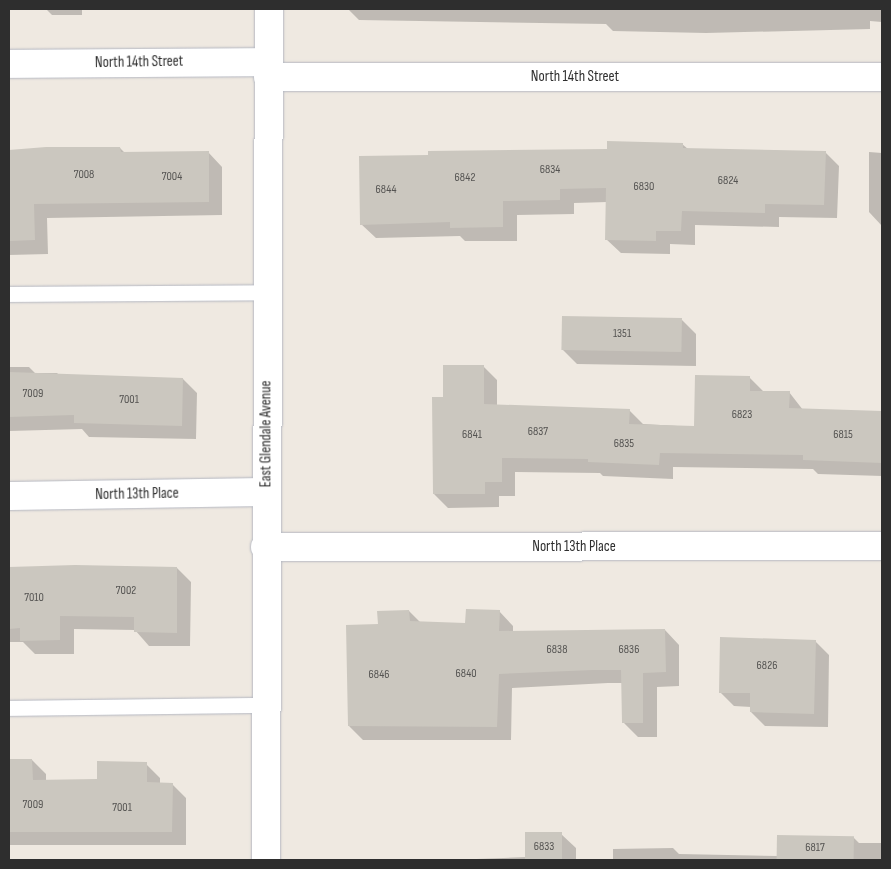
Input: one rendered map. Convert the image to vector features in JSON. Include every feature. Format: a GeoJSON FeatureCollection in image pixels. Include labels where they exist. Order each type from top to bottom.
{"type":"FeatureCollection","features":[{"type":"Feature","properties":{"kind":"street","name":"East Glendale Avenue"},"geometry":{"type":"LineString","coordinates":[[266,860],[265,492],[269,9]]}},
{"type":"Feature","properties":{"kind":"street","name":"North 14th Street"},"geometry":{"type":"LineString","coordinates":[[9,64],[882,77]]}},
{"type":"Feature","properties":{"kind":"street","name":"North 13th Place"},"geometry":{"type":"LineString","coordinates":[[9,496],[265,492]]}},
{"type":"Feature","properties":{"kind":"street","name":"North 13th Place"},"geometry":{"type":"LineString","coordinates":[[265,547],[882,546]]}},
{"type":"Feature","properties":{"kind":"lane"},"geometry":{"type":"LineString","coordinates":[[9,294],[267,292]]}},
{"type":"Feature","properties":{"kind":"lane"},"geometry":{"type":"LineString","coordinates":[[9,708],[265,705]]}},
{"type":"Feature","properties":{"kind":"building"},"geometry":{"type":"Polygon","coordinates":[[[607,141],[683,143],[683,148],[826,151],[824,205],[765,204],[765,213],[682,211],[681,231],[656,231],[656,241],[605,240],[606,188],[560,189],[560,200],[503,201],[503,227],[450,228],[450,222],[360,225],[359,156],[428,155],[428,151],[607,149],[607,141]]]}},
{"type":"Feature","properties":{"kind":"building"},"geometry":{"type":"Polygon","coordinates":[[[46,147],[120,147],[121,152],[209,151],[209,202],[34,204],[35,240],[9,241],[9,150],[46,147]]]}},
{"type":"Feature","properties":{"kind":"building"},"geometry":{"type":"Polygon","coordinates":[[[562,316],[682,318],[681,352],[561,350],[562,316]]]}},
{"type":"Feature","properties":{"kind":"building"},"geometry":{"type":"Polygon","coordinates":[[[443,365],[484,365],[484,404],[630,409],[629,424],[694,426],[695,375],[750,376],[750,391],[790,391],[789,408],[882,411],[882,463],[803,460],[803,455],[660,453],[659,465],[588,462],[588,459],[502,458],[502,482],[485,482],[485,494],[433,494],[432,397],[443,397],[443,365]]]}},
{"type":"Feature","properties":{"kind":"building"},"geometry":{"type":"Polygon","coordinates":[[[9,372],[183,378],[182,426],[74,423],[74,415],[9,417],[9,372]]]}},
{"type":"Feature","properties":{"kind":"building"},"geometry":{"type":"Polygon","coordinates":[[[75,565],[177,567],[177,633],[134,632],[134,617],[60,616],[60,640],[20,641],[20,628],[9,629],[9,567],[75,565]]]}},
{"type":"Feature","properties":{"kind":"building"},"geometry":{"type":"Polygon","coordinates":[[[466,609],[500,610],[499,631],[665,629],[666,672],[643,673],[643,723],[622,723],[621,670],[593,670],[499,674],[497,727],[348,726],[346,625],[378,624],[377,611],[409,610],[410,621],[465,623],[466,609]]]}},
{"type":"Feature","properties":{"kind":"building"},"geometry":{"type":"Polygon","coordinates":[[[720,637],[816,640],[814,714],[750,712],[750,693],[719,693],[720,637]]]}},
{"type":"Feature","properties":{"kind":"building"},"geometry":{"type":"Polygon","coordinates":[[[9,759],[32,759],[33,780],[97,779],[97,761],[147,762],[147,782],[173,783],[172,832],[9,832],[9,759]]]}},
{"type":"Feature","properties":{"kind":"building"},"geometry":{"type":"Polygon","coordinates":[[[525,832],[562,832],[562,860],[525,860],[525,832]]]}},
{"type":"Feature","properties":{"kind":"building"},"geometry":{"type":"Polygon","coordinates":[[[777,835],[854,836],[854,860],[777,860],[777,835]]]}}]}
